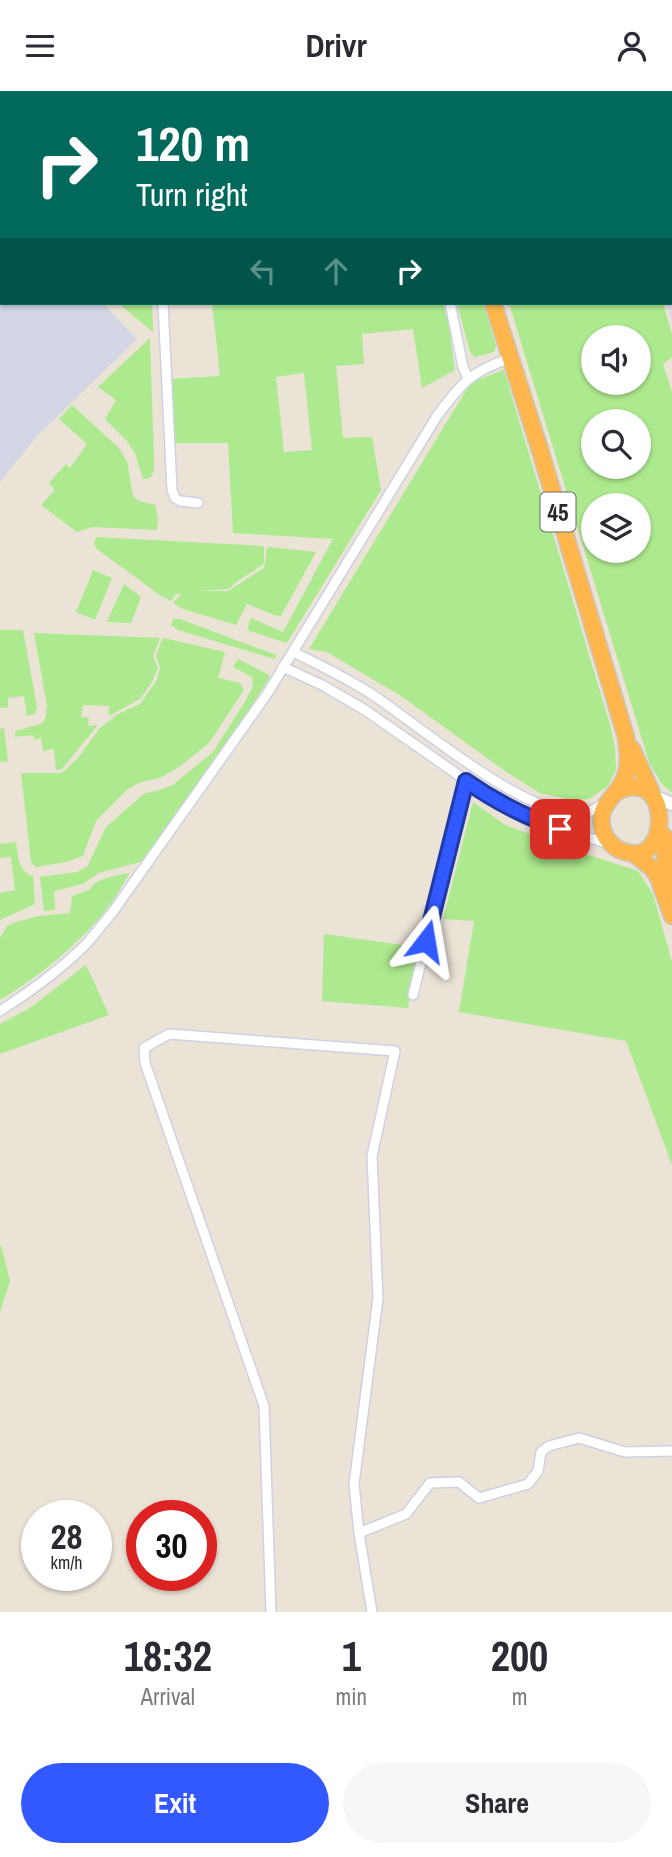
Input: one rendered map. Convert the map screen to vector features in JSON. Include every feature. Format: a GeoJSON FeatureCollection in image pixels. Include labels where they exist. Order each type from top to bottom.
{"type":"FeatureCollection","features":[{"type":"Feature","properties":{"kind":"highway","name":"45"},"geometry":{"type":"LineString","coordinates":[[494,305],[622,721],[637,764],[661,798],[667,814],[664,857],[672,910]]}},
{"type":"Feature","properties":{"kind":"highway","name":"45"},"geometry":{"type":"LineString","coordinates":[[612,845],[602,829],[601,819],[603,810],[622,783],[628,766],[622,721]]}},
{"type":"Feature","properties":{"kind":"highway"},"geometry":{"type":"LineString","coordinates":[[611,797],[633,787],[661,798]]}},
{"type":"Feature","properties":{"kind":"highway"},"geometry":{"type":"LineString","coordinates":[[634,854],[651,849],[667,831]]}},
{"type":"Feature","properties":{"kind":"highway"},"geometry":{"type":"LineString","coordinates":[[612,845],[634,854],[652,867],[672,916]]}},
{"type":"Feature","properties":{"kind":"street"},"geometry":{"type":"LineString","coordinates":[[163,305],[172,490],[175,498],[180,501],[198,502]]}},
{"type":"Feature","properties":{"kind":"street"},"geometry":{"type":"LineString","coordinates":[[450,305],[468,378]]}},
{"type":"Feature","properties":{"kind":"street"},"geometry":{"type":"LineString","coordinates":[[0,1011],[34,989],[88,943],[112,913],[267,694],[437,416],[468,378],[511,358]]}},
{"type":"Feature","properties":{"kind":"street"},"geometry":{"type":"LineString","coordinates":[[293,652],[374,696],[492,779],[526,798],[564,812],[587,813],[611,797]]}},
{"type":"Feature","properties":{"kind":"street"},"geometry":{"type":"LineString","coordinates":[[283,667],[322,685],[365,710],[500,804],[541,823],[612,845]]}},
{"type":"Feature","properties":{"kind":"street"},"geometry":{"type":"LineString","coordinates":[[412,995],[466,781]]}},
{"type":"Feature","properties":{"kind":"street"},"geometry":{"type":"LineString","coordinates":[[271,1612],[264,1406],[145,1063],[144,1048],[169,1034],[396,1051],[372,1156],[378,1298],[354,1484],[372,1612]]}},
{"type":"Feature","properties":{"kind":"street"},"geometry":{"type":"LineString","coordinates":[[359,1533],[406,1514],[430,1483],[459,1482],[478,1498],[528,1484],[538,1471],[541,1452],[559,1443],[579,1438],[625,1452],[672,1451]]}},
{"type":"Feature","properties":{"kind":"shaded area"},"geometry":{"type":"Polygon","coordinates":[[[0,305],[104,305],[137,339],[37,436],[0,482],[0,305]]]}},
{"type":"Feature","properties":{"kind":"shaded area"},"geometry":{"type":"Polygon","coordinates":[[[668,305],[672,305],[672,322],[668,305]]]}},
{"type":"Feature","properties":{"kind":"green space"},"geometry":{"type":"Polygon","coordinates":[[[120,305],[152,305],[153,332],[120,305]]]}},
{"type":"Feature","properties":{"kind":"green space"},"geometry":{"type":"Polygon","coordinates":[[[212,305],[444,305],[455,370],[422,388],[413,329],[362,334],[364,364],[336,366],[343,438],[372,437],[381,490],[287,643],[247,630],[251,618],[283,632],[333,539],[233,533],[228,443],[175,443],[168,379],[220,376],[212,305]],[[304,373],[276,377],[284,452],[312,450],[304,373]]]}},
{"type":"Feature","properties":{"kind":"green space"},"geometry":{"type":"Polygon","coordinates":[[[458,305],[484,305],[496,346],[494,352],[475,357],[470,352],[458,305]]]}},
{"type":"Feature","properties":{"kind":"green space"},"geometry":{"type":"Polygon","coordinates":[[[510,305],[664,305],[672,335],[672,357],[663,364],[672,392],[672,793],[661,783],[649,762],[588,563],[651,563],[651,493],[581,493],[581,539],[510,305]]]}},
{"type":"Feature","properties":{"kind":"green space"},"geometry":{"type":"Polygon","coordinates":[[[150,338],[154,471],[150,478],[143,479],[135,453],[105,419],[116,400],[98,387],[150,338]]]}},
{"type":"Feature","properties":{"kind":"green space"},"geometry":{"type":"Polygon","coordinates":[[[504,370],[615,747],[616,770],[607,787],[589,799],[571,800],[540,793],[401,696],[327,652],[309,649],[465,392],[474,381],[504,370]]]}},
{"type":"Feature","properties":{"kind":"green space"},"geometry":{"type":"Polygon","coordinates":[[[72,405],[119,448],[127,461],[133,496],[139,501],[155,505],[157,530],[92,527],[77,532],[41,505],[55,490],[49,483],[66,464],[70,468],[87,444],[59,419],[72,405]]]}},
{"type":"Feature","properties":{"kind":"green space"},"geometry":{"type":"Polygon","coordinates":[[[96,537],[264,546],[264,563],[229,589],[198,591],[228,591],[264,568],[266,550],[269,547],[316,552],[281,616],[247,604],[236,625],[183,609],[173,603],[181,594],[176,594],[171,601],[161,596],[97,549],[94,544],[96,537]]]}},
{"type":"Feature","properties":{"kind":"green space"},"geometry":{"type":"Polygon","coordinates":[[[93,570],[112,578],[95,620],[76,612],[93,570]]]}},
{"type":"Feature","properties":{"kind":"green space"},"geometry":{"type":"Polygon","coordinates":[[[124,584],[141,597],[131,623],[107,622],[124,584]]]}},
{"type":"Feature","properties":{"kind":"green space"},"geometry":{"type":"Polygon","coordinates":[[[173,619],[180,619],[276,655],[275,659],[178,630],[171,625],[173,619]]]}},
{"type":"Feature","properties":{"kind":"green space"},"geometry":{"type":"Polygon","coordinates":[[[0,630],[23,630],[37,707],[35,714],[27,716],[24,696],[8,698],[8,707],[0,708],[0,630]]]}},
{"type":"Feature","properties":{"kind":"green space"},"geometry":{"type":"Polygon","coordinates":[[[34,633],[160,638],[153,657],[158,668],[140,699],[109,716],[109,706],[83,705],[81,717],[89,718],[88,726],[98,725],[62,769],[56,770],[54,749],[43,751],[41,738],[34,740],[33,735],[14,737],[16,731],[43,723],[46,716],[47,706],[34,633]]]}},
{"type":"Feature","properties":{"kind":"green space"},"geometry":{"type":"Polygon","coordinates":[[[164,638],[225,652],[218,678],[240,683],[244,690],[209,743],[160,778],[141,782],[128,789],[96,821],[83,856],[36,867],[31,862],[21,773],[62,773],[78,758],[100,728],[118,714],[140,704],[157,680],[160,667],[156,657],[164,638]]]}},
{"type":"Feature","properties":{"kind":"green space"},"geometry":{"type":"Polygon","coordinates":[[[238,659],[269,675],[269,678],[234,734],[145,856],[140,862],[99,873],[83,884],[54,891],[55,910],[44,911],[40,877],[77,872],[87,867],[106,827],[145,793],[173,785],[213,752],[253,686],[252,677],[233,667],[238,659]]]}},
{"type":"Feature","properties":{"kind":"green space"},"geometry":{"type":"Polygon","coordinates":[[[4,728],[8,761],[0,762],[0,729],[4,728]]]}},
{"type":"Feature","properties":{"kind":"green space"},"geometry":{"type":"Polygon","coordinates":[[[473,802],[505,825],[638,871],[653,894],[672,962],[672,1165],[626,1041],[459,1012],[474,921],[443,919],[473,802]]]}},
{"type":"Feature","properties":{"kind":"green space"},"geometry":{"type":"Polygon","coordinates":[[[16,842],[18,858],[24,871],[33,876],[35,904],[0,920],[0,893],[15,890],[11,857],[0,858],[0,844],[16,842]]]}},
{"type":"Feature","properties":{"kind":"green space"},"geometry":{"type":"Polygon","coordinates":[[[130,873],[106,910],[67,951],[0,1000],[0,938],[7,926],[39,916],[70,913],[72,896],[89,890],[102,880],[130,873]]]}},
{"type":"Feature","properties":{"kind":"green space"},"geometry":{"type":"Polygon","coordinates":[[[324,934],[417,947],[408,1008],[322,1001],[324,934]]]}},
{"type":"Feature","properties":{"kind":"green space"},"geometry":{"type":"Polygon","coordinates":[[[86,965],[109,1015],[0,1054],[0,1024],[30,1008],[86,965]]]}},
{"type":"Feature","properties":{"kind":"green space"},"geometry":{"type":"Polygon","coordinates":[[[0,1246],[10,1281],[0,1312],[0,1246]]]}},
{"type":"Feature","properties":{"kind":"route"},"geometry":{"type":"LineString","coordinates":[[426,941],[466,781],[500,804],[560,829]]}}]}
